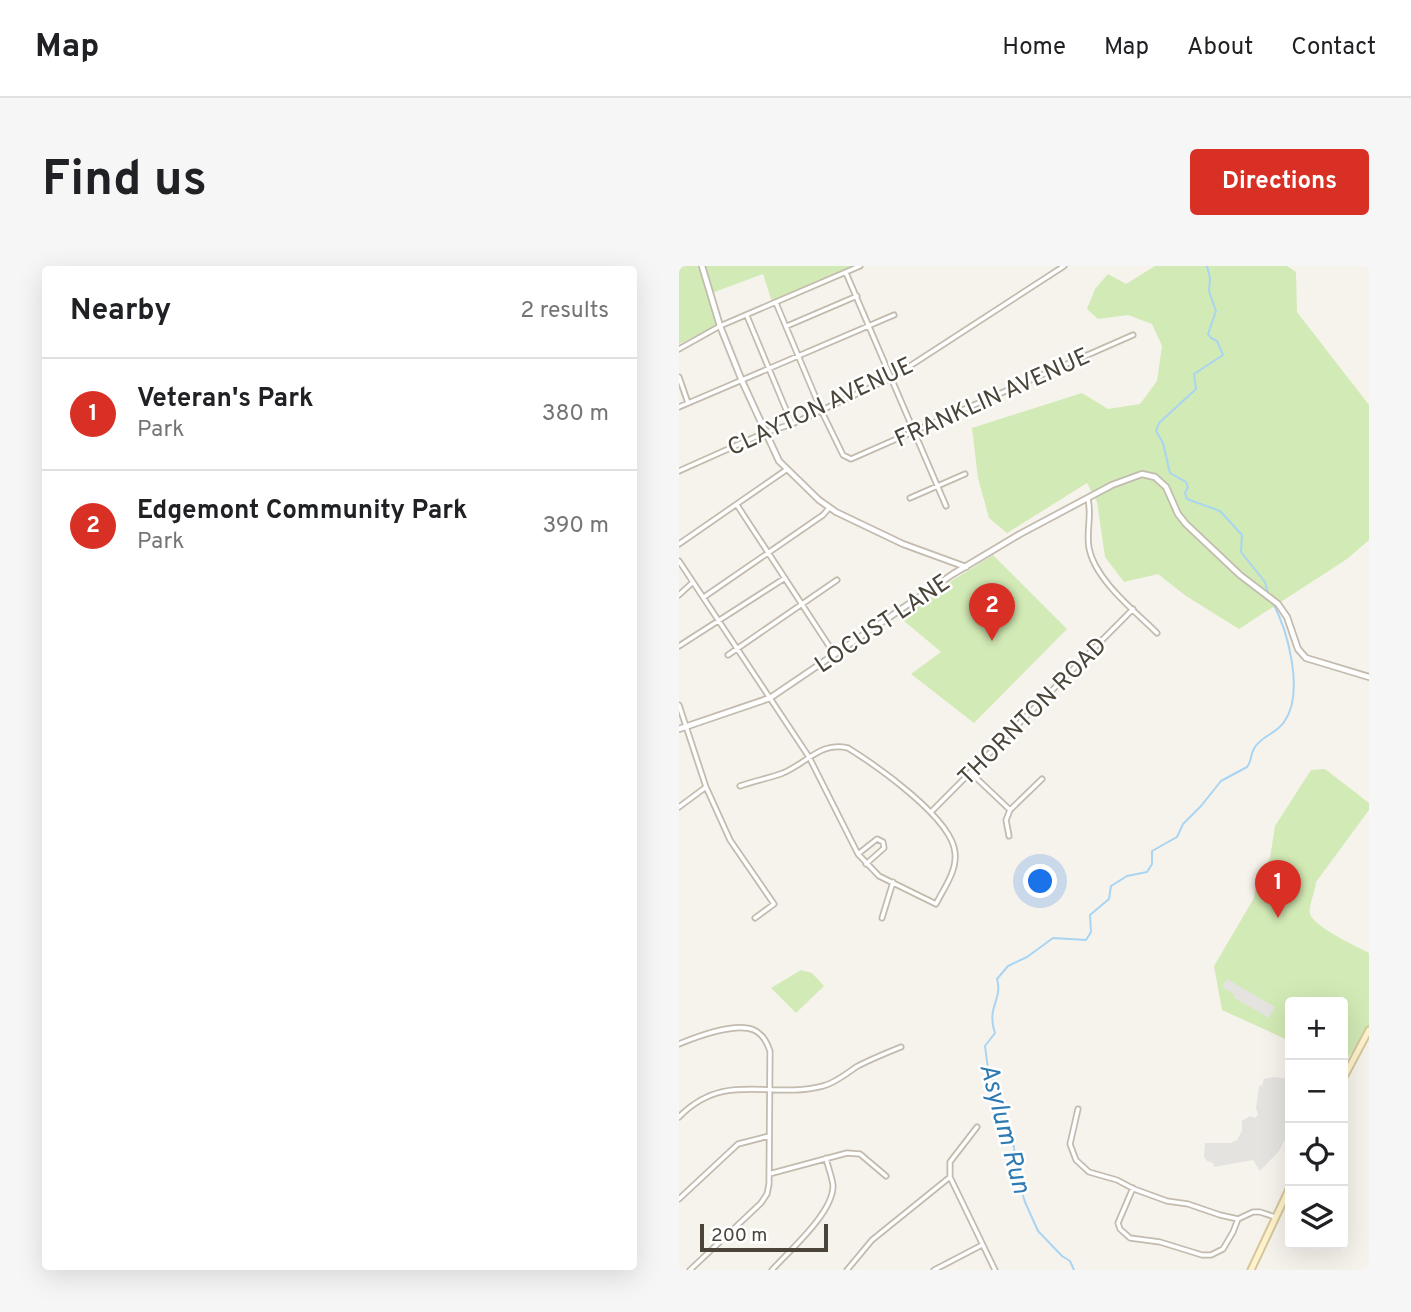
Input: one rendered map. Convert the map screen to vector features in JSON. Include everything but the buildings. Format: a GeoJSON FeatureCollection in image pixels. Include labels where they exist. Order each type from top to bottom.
{"type":"FeatureCollection","features":[{"type":"Feature","properties":{"kind":"main road"},"geometry":{"type":"LineString","coordinates":[[1348,1070],[1369,1030]]}},
{"type":"Feature","properties":{"kind":"main road"},"geometry":{"type":"LineString","coordinates":[[1251,1270],[1285,1198]]}},
{"type":"Feature","properties":{"kind":"street"},"geometry":{"type":"LineString","coordinates":[[702,266],[720,326],[742,381],[764,433],[786,470],[829,508],[903,544],[966,567]]}},
{"type":"Feature","properties":{"kind":"street"},"geometry":{"type":"LineString","coordinates":[[679,349],[720,326],[860,266]]}},
{"type":"Feature","properties":{"kind":"street","name":"CLAYTON AVENUE"},"geometry":{"type":"LineString","coordinates":[[679,471],[764,433],[792,425],[893,377],[1064,266]]}},
{"type":"Feature","properties":{"kind":"street"},"geometry":{"type":"LineString","coordinates":[[846,272],[946,506]]}},
{"type":"Feature","properties":{"kind":"street"},"geometry":{"type":"LineString","coordinates":[[787,326],[857,296]]}},
{"type":"Feature","properties":{"kind":"street"},"geometry":{"type":"LineString","coordinates":[[776,303],[821,410]]}},
{"type":"Feature","properties":{"kind":"street"},"geometry":{"type":"LineString","coordinates":[[679,407],[894,315]]}},
{"type":"Feature","properties":{"kind":"street"},"geometry":{"type":"LineString","coordinates":[[747,316],[771,368],[792,425]]}},
{"type":"Feature","properties":{"kind":"street","name":"FRANKLIN AVENUE"},"geometry":{"type":"LineString","coordinates":[[821,410],[843,455],[851,459],[1133,335]]}},
{"type":"Feature","properties":{"kind":"street"},"geometry":{"type":"LineString","coordinates":[[679,377],[688,403]]}},
{"type":"Feature","properties":{"kind":"street"},"geometry":{"type":"LineString","coordinates":[[679,544],[786,470]]}},
{"type":"Feature","properties":{"kind":"street"},"geometry":{"type":"LineString","coordinates":[[910,498],[965,474]]}},
{"type":"Feature","properties":{"kind":"street","name":"LOCUST LANE"},"geometry":{"type":"LineString","coordinates":[[679,729],[770,698],[966,567],[1087,497],[1142,474],[1155,477],[1166,487],[1178,514],[1186,524],[1240,575],[1274,600],[1287,617],[1298,649],[1306,658],[1369,677]]}},
{"type":"Feature","properties":{"kind":"street"},"geometry":{"type":"LineString","coordinates":[[1087,497],[1090,506],[1089,546],[1094,563],[1105,580],[1157,633]]}},
{"type":"Feature","properties":{"kind":"street"},"geometry":{"type":"LineString","coordinates":[[737,505],[835,655]]}},
{"type":"Feature","properties":{"kind":"street"},"geometry":{"type":"LineString","coordinates":[[704,597],[823,515],[829,508]]}},
{"type":"Feature","properties":{"kind":"street"},"geometry":{"type":"LineString","coordinates":[[679,561],[809,757],[858,854],[866,864],[879,876],[936,904],[955,865],[954,843],[931,813],[914,797],[848,748],[826,747],[809,757],[785,772],[740,786]]}},
{"type":"Feature","properties":{"kind":"street"},"geometry":{"type":"LineString","coordinates":[[679,646],[785,578]]}},
{"type":"Feature","properties":{"kind":"street"},"geometry":{"type":"LineString","coordinates":[[728,655],[837,580]]}},
{"type":"Feature","properties":{"kind":"street"},"geometry":{"type":"LineString","coordinates":[[679,595],[693,582]]}},
{"type":"Feature","properties":{"kind":"street","name":"THORNTON ROAD"},"geometry":{"type":"LineString","coordinates":[[931,813],[1133,610]]}},
{"type":"Feature","properties":{"kind":"street"},"geometry":{"type":"LineString","coordinates":[[679,705],[706,787],[730,840],[774,904],[755,918]]}},
{"type":"Feature","properties":{"kind":"street"},"geometry":{"type":"LineString","coordinates":[[970,772],[1010,810]]}},
{"type":"Feature","properties":{"kind":"street"},"geometry":{"type":"LineString","coordinates":[[1009,836],[1006,820],[1010,810],[1042,779]]}},
{"type":"Feature","properties":{"kind":"street"},"geometry":{"type":"LineString","coordinates":[[679,807],[706,787]]}},
{"type":"Feature","properties":{"kind":"street"},"geometry":{"type":"LineString","coordinates":[[858,854],[874,840],[883,842],[884,848],[866,864]]}},
{"type":"Feature","properties":{"kind":"street"},"geometry":{"type":"LineString","coordinates":[[882,918],[893,882]]}},
{"type":"Feature","properties":{"kind":"street"},"geometry":{"type":"LineString","coordinates":[[679,1044],[708,1033],[753,1029],[765,1038],[770,1051],[767,1194],[761,1203],[690,1270]]}},
{"type":"Feature","properties":{"kind":"street"},"geometry":{"type":"LineString","coordinates":[[679,1117],[690,1106],[714,1093],[740,1088],[771,1090],[826,1085],[873,1058],[901,1047]]}},
{"type":"Feature","properties":{"kind":"street"},"geometry":{"type":"LineString","coordinates":[[1078,1109],[1070,1144],[1076,1160],[1089,1172],[1117,1180],[1167,1201],[1188,1204],[1220,1215],[1238,1219],[1253,1212],[1276,1218]]}},
{"type":"Feature","properties":{"kind":"street"},"geometry":{"type":"LineString","coordinates":[[978,1127],[950,1162],[950,1177],[995,1270]]}},
{"type":"Feature","properties":{"kind":"street"},"geometry":{"type":"LineString","coordinates":[[679,1199],[738,1144],[769,1136]]}},
{"type":"Feature","properties":{"kind":"street"},"geometry":{"type":"LineString","coordinates":[[769,1174],[847,1153],[860,1154],[886,1176]]}},
{"type":"Feature","properties":{"kind":"street"},"geometry":{"type":"LineString","coordinates":[[772,1270],[824,1213],[831,1200],[833,1184],[825,1158]]}},
{"type":"Feature","properties":{"kind":"street"},"geometry":{"type":"LineString","coordinates":[[847,1270],[872,1240],[950,1177]]}},
{"type":"Feature","properties":{"kind":"street"},"geometry":{"type":"LineString","coordinates":[[1133,1188],[1118,1223],[1129,1238],[1160,1242],[1210,1255],[1223,1249],[1238,1219]]}},
{"type":"Feature","properties":{"kind":"street"},"geometry":{"type":"LineString","coordinates":[[934,1270],[982,1245]]}},
{"type":"Feature","properties":{"kind":"green space"},"geometry":{"type":"Polygon","coordinates":[[[679,266],[855,266],[772,302],[763,274],[709,294],[717,326],[679,344],[679,266]]]}},
{"type":"Feature","properties":{"kind":"green space"},"geometry":{"type":"Polygon","coordinates":[[[1155,266],[1287,266],[1296,272],[1297,312],[1369,405],[1369,540],[1347,559],[1239,629],[1186,596],[1158,574],[1124,582],[1105,557],[1097,502],[1087,483],[1007,533],[989,518],[978,478],[972,428],[1082,393],[1108,409],[1140,404],[1157,381],[1162,346],[1152,324],[1128,315],[1098,319],[1087,309],[1095,289],[1108,274],[1126,284],[1155,266]]]}},
{"type":"Feature","properties":{"kind":"green space"},"geometry":{"type":"Polygon","coordinates":[[[993,555],[1067,629],[974,723],[911,674],[941,652],[897,615],[993,555]]]}},
{"type":"Feature","properties":{"kind":"green space"},"geometry":{"type":"Polygon","coordinates":[[[1325,769],[1369,803],[1369,810],[1316,882],[1310,908],[1310,914],[1319,925],[1369,953],[1369,1026],[1348,1057],[1348,997],[1285,997],[1285,1039],[1222,1010],[1214,966],[1254,898],[1256,882],[1270,858],[1275,826],[1311,770],[1325,769]]]}},
{"type":"Feature","properties":{"kind":"green space"},"geometry":{"type":"Polygon","coordinates":[[[801,970],[812,973],[824,986],[796,1013],[771,988],[801,970]]]}},
{"type":"Feature","properties":{"kind":"shaded area"},"geometry":{"type":"Polygon","coordinates":[[[1227,979],[1275,1007],[1269,1018],[1233,997],[1234,994],[1222,987],[1227,979]]]}},
{"type":"Feature","properties":{"kind":"shaded area"},"geometry":{"type":"Polygon","coordinates":[[[1285,1078],[1285,1140],[1279,1151],[1260,1171],[1253,1160],[1214,1167],[1213,1163],[1204,1157],[1205,1143],[1230,1143],[1237,1140],[1242,1131],[1242,1121],[1258,1115],[1256,1108],[1259,1086],[1264,1079],[1285,1078]]]}},
{"type":"Feature","properties":{"kind":"waterway","name":"Asylum Run"},"geometry":{"type":"LineString","coordinates":[[1207,266],[1209,291],[1216,311],[1208,334],[1217,341],[1223,355],[1194,374],[1196,389],[1159,423],[1156,431],[1163,443],[1170,473],[1186,482],[1187,499],[1220,511],[1242,535],[1241,552],[1265,582],[1268,593]]}},
{"type":"Feature","properties":{"kind":"waterway","name":"Asylum Run"},"geometry":{"type":"LineString","coordinates":[[1074,1270],[1070,1261],[1038,1231],[1025,1202],[1017,1177],[1014,1147],[1001,1118],[995,1084],[988,1069],[985,1046],[995,1033],[992,1017],[998,993],[997,979],[1008,966],[1027,957],[1053,938],[1086,940],[1091,932],[1090,915],[1109,899],[1111,886],[1127,876],[1147,872],[1152,864],[1152,851],[1177,837],[1183,824],[1221,781],[1247,767],[1258,743],[1284,722],[1290,710],[1294,679],[1284,628],[1272,601]]}},
{"type":"Feature","properties":{"kind":"place","name":"Edgemont Community Park"},"geometry":{"type":"Point","coordinates":[992,641]}},
{"type":"Feature","properties":{"kind":"place","name":"Veteran's Park"},"geometry":{"type":"Point","coordinates":[1278,918]}}]}
